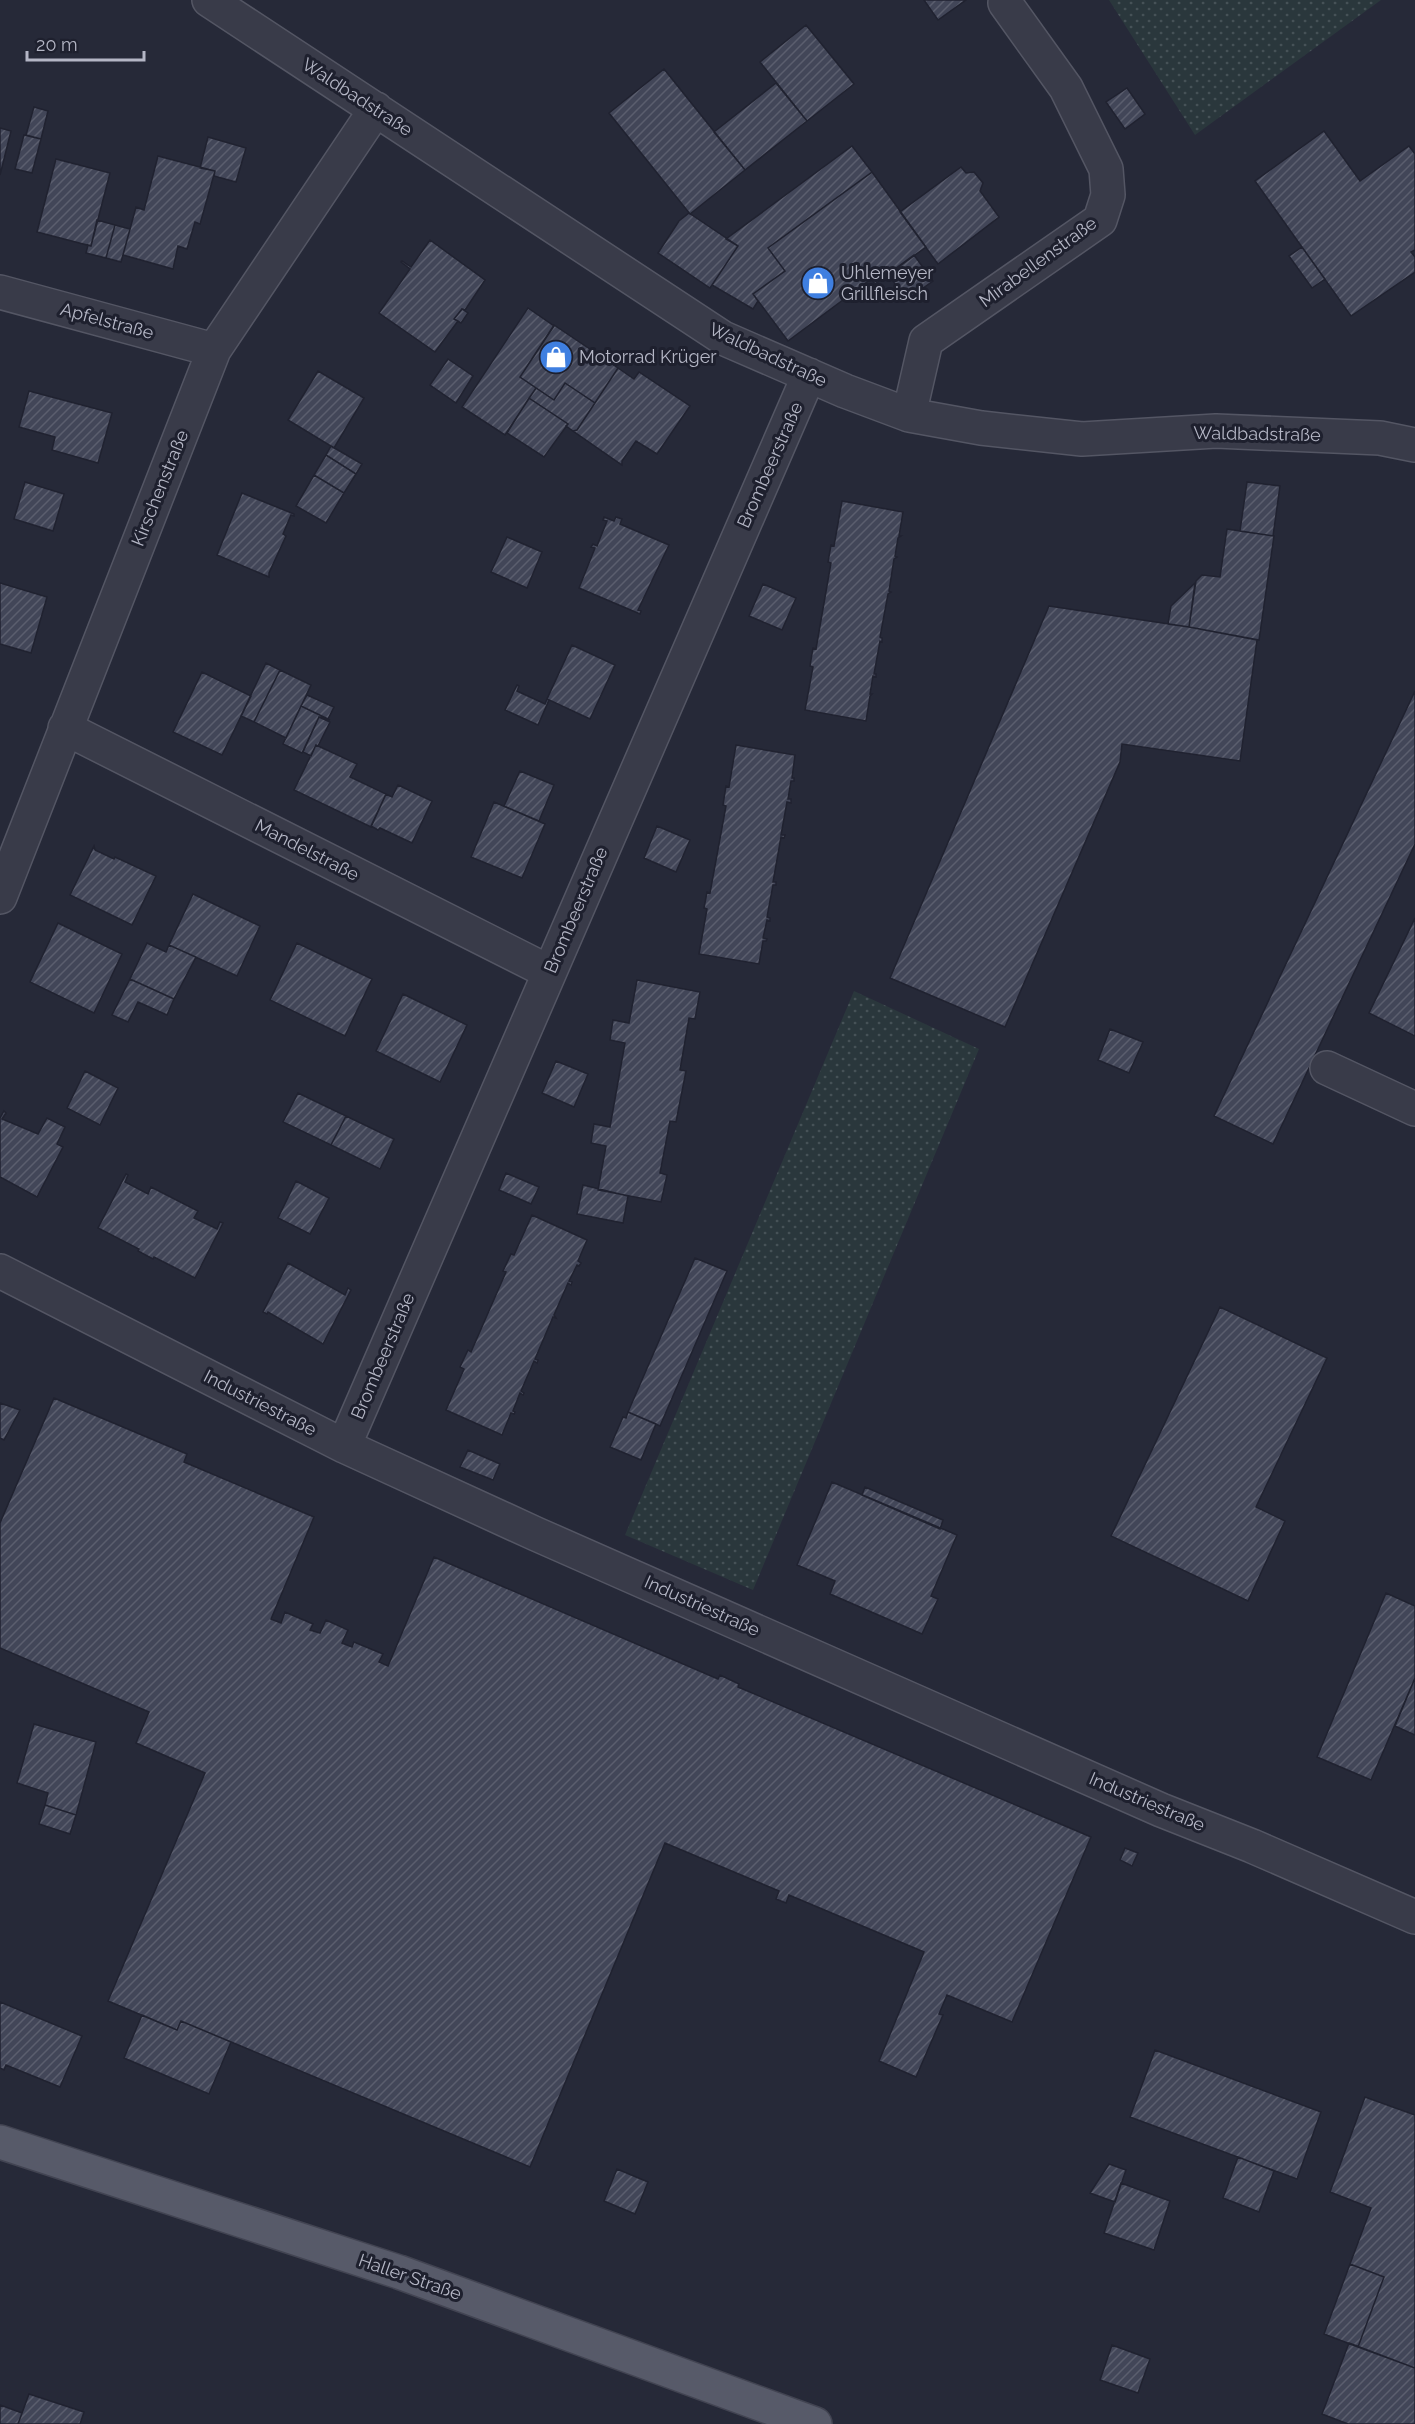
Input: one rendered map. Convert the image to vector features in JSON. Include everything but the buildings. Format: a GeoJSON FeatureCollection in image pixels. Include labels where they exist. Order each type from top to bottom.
{"type":"FeatureCollection","features":[{"type":"Feature","properties":{"kind":"main road","name":"Haller Straße"},"geometry":{"type":"LineString","coordinates":[[0,2142],[399,2272],[815,2424]]}},
{"type":"Feature","properties":{"kind":"street","name":"Waldbadstraße"},"geometry":{"type":"LineString","coordinates":[[209,0],[723,338],[909,415],[981,428],[1082,439],[1216,431],[1380,438],[1415,445]]}},
{"type":"Feature","properties":{"kind":"street","name":"Mirabellenstraße"},"geometry":{"type":"LineString","coordinates":[[909,415],[926,341],[1101,220],[1108,195],[1106,169],[1066,88],[1005,3]]}},
{"type":"Feature","properties":{"kind":"street","name":"Kirschenstraße"},"geometry":{"type":"LineString","coordinates":[[0,897],[214,350],[376,109]]}},
{"type":"Feature","properties":{"kind":"street","name":"Apfelstraße"},"geometry":{"type":"LineString","coordinates":[[0,292],[214,350]]}},
{"type":"Feature","properties":{"kind":"street","name":"Brombeerstraße"},"geometry":{"type":"LineString","coordinates":[[344,1446],[809,375]]}},
{"type":"Feature","properties":{"kind":"street","name":"Mandelstraße"},"geometry":{"type":"LineString","coordinates":[[65,728],[549,972]]}},
{"type":"Feature","properties":{"kind":"street"},"geometry":{"type":"LineString","coordinates":[[1328,1068],[1415,1109]]}},
{"type":"Feature","properties":{"kind":"street","name":"Industriestraße"},"geometry":{"type":"LineString","coordinates":[[0,1271],[344,1446],[1161,1810],[1252,1846],[1415,1917]]}},
{"type":"Feature","properties":{"kind":"shaded area"},"geometry":{"type":"Polygon","coordinates":[[[1109,0],[1381,0],[1195,135],[1109,0]]]}},
{"type":"Feature","properties":{"kind":"shaded area"},"geometry":{"type":"Polygon","coordinates":[[[854,991],[979,1049],[753,1590],[625,1535],[854,991]]]}},
{"type":"Feature","properties":{"kind":"place","name":"Uhlemeyer Grillfleisch"},"geometry":{"type":"Point","coordinates":[818,283]}},
{"type":"Feature","properties":{"kind":"place","name":"Motorrad Krüger"},"geometry":{"type":"Point","coordinates":[556,357]}}]}
